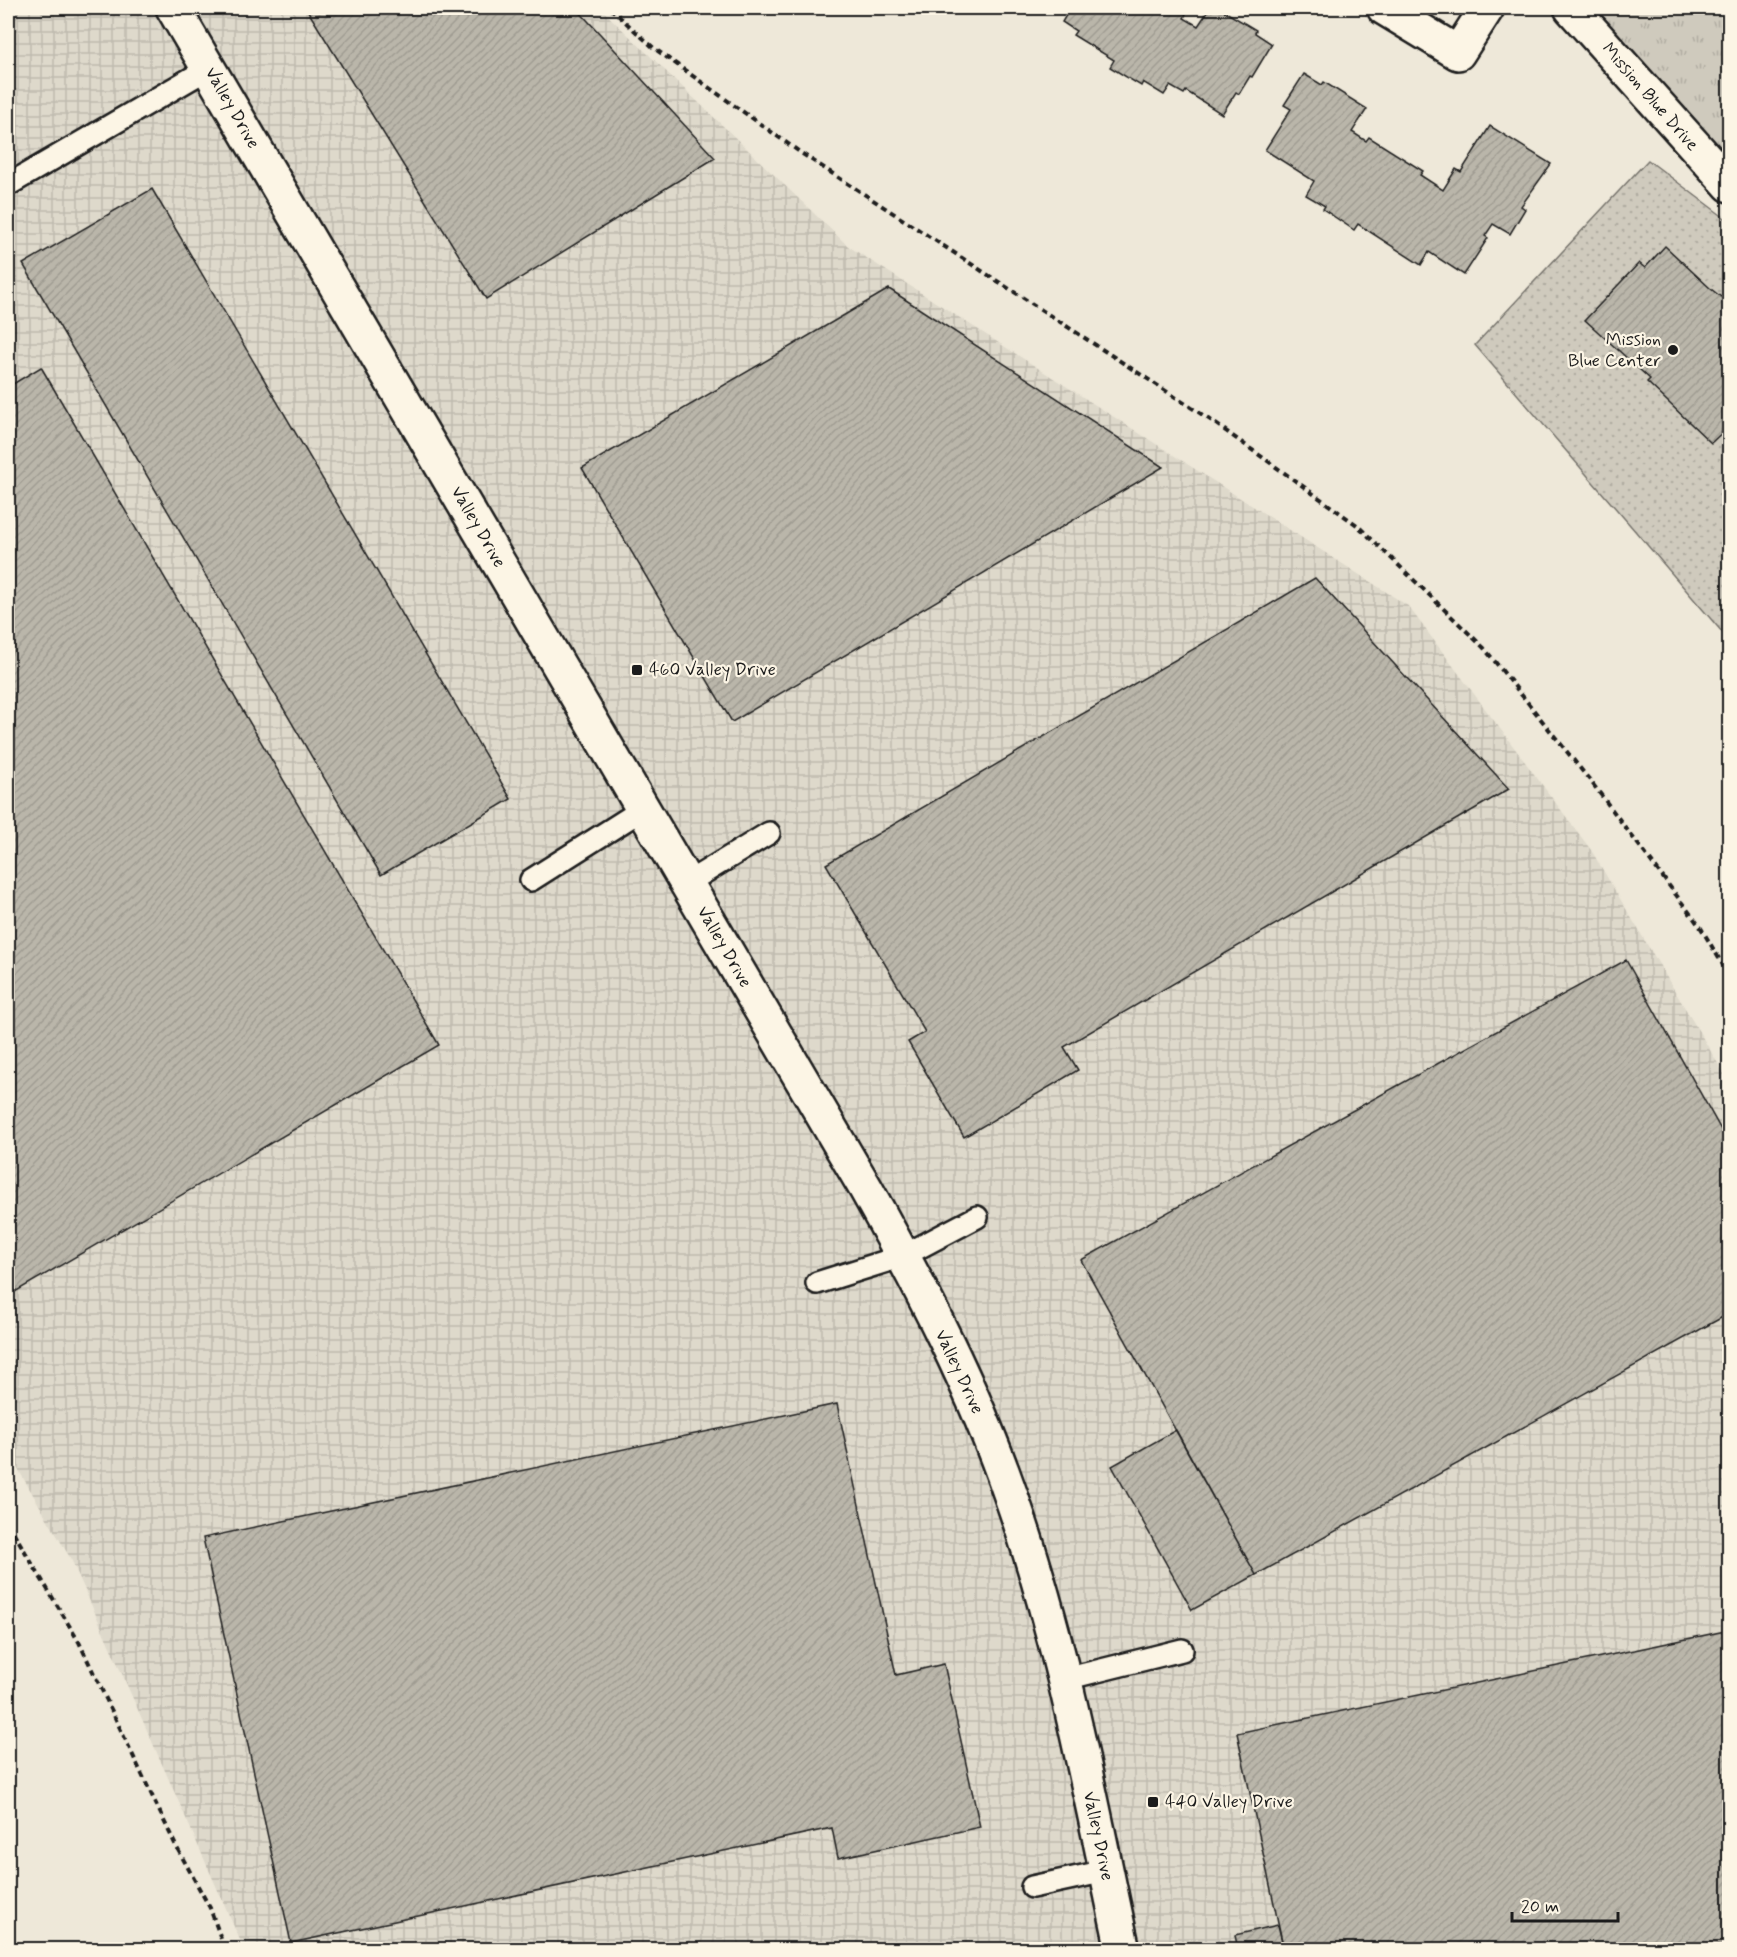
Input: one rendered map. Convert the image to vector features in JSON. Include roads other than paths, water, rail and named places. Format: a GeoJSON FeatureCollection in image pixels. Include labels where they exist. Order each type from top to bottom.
{"type":"FeatureCollection","features":[{"type":"Feature","properties":{"kind":"main road","name":"Valley Drive"},"geometry":{"type":"LineString","coordinates":[[173,8],[687,883],[903,1256],[952,1353],[999,1462],[1036,1572],[1065,1679],[1123,1950]]}},
{"type":"Feature","properties":{"kind":"main road"},"geometry":{"type":"LineString","coordinates":[[1384,8],[1458,53],[1486,8]]}},
{"type":"Feature","properties":{"kind":"main road","name":"Mission Blue Drive"},"geometry":{"type":"LineString","coordinates":[[1571,8],[1730,185]]}},
{"type":"Feature","properties":{"kind":"lane"},"geometry":{"type":"LineString","coordinates":[[8,184],[209,68]]}},
{"type":"Feature","properties":{"kind":"lane"},"geometry":{"type":"LineString","coordinates":[[531,880],[643,809]]}},
{"type":"Feature","properties":{"kind":"lane"},"geometry":{"type":"LineString","coordinates":[[687,883],[769,833]]}},
{"type":"Feature","properties":{"kind":"lane"},"geometry":{"type":"LineString","coordinates":[[818,1283],[903,1256],[977,1217]]}},
{"type":"Feature","properties":{"kind":"lane"},"geometry":{"type":"LineString","coordinates":[[1065,1679],[1182,1650]]}},
{"type":"Feature","properties":{"kind":"lane"},"geometry":{"type":"LineString","coordinates":[[1032,1887],[1106,1871]]}},
{"type":"Feature","properties":{"kind":"place","name":"Mission Blue Center"},"geometry":{"type":"Point","coordinates":[1673,350]}},
{"type":"Feature","properties":{"kind":"place","name":"460 Valley Drive"},"geometry":{"type":"Point","coordinates":[637,670]}},
{"type":"Feature","properties":{"kind":"place","name":"440 Valley Drive"},"geometry":{"type":"Point","coordinates":[1153,1802]}}]}
